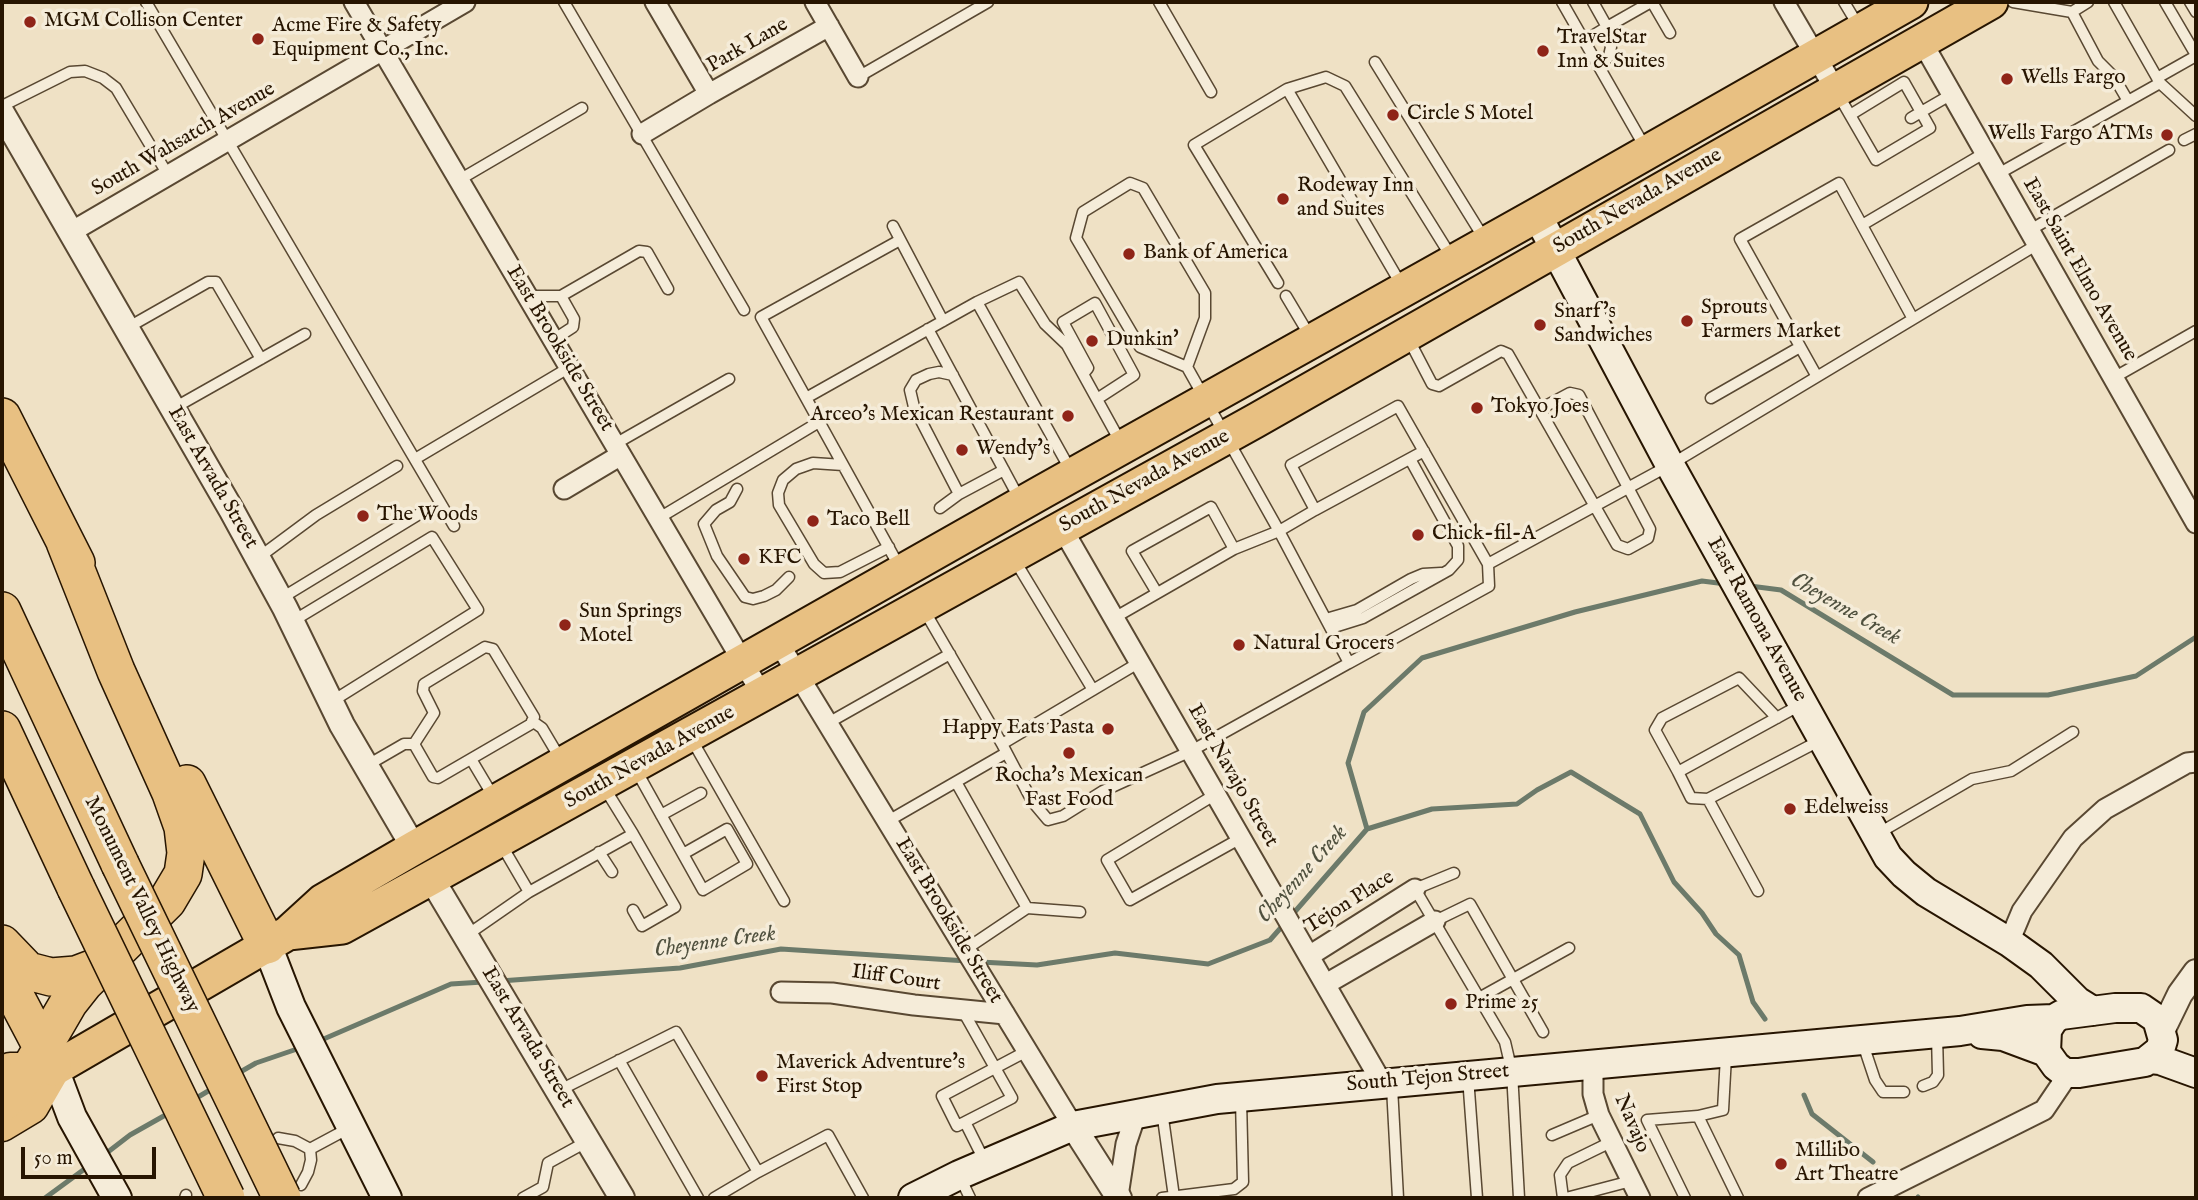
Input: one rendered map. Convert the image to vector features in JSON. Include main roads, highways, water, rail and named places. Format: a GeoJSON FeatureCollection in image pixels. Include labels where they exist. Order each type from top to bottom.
{"type":"FeatureCollection","features":[{"type":"Feature","properties":{"kind":"highway","name":"South Nevada Avenue"},"geometry":{"type":"LineString","coordinates":[[20,1088],[278,939],[323,901],[778,642],[896,559],[1022,503],[1073,475],[1910,2]]}},
{"type":"Feature","properties":{"kind":"highway"},"geometry":{"type":"LineString","coordinates":[[1921,40],[1923,18],[1938,2]]}},
{"type":"Feature","properties":{"kind":"highway","name":"South Nevada Avenue"},"geometry":{"type":"LineString","coordinates":[[278,939],[342,927],[690,737],[1555,250],[1842,102],[1921,40],[1991,2]]}},
{"type":"Feature","properties":{"kind":"highway"},"geometry":{"type":"LineString","coordinates":[[2,417],[65,542],[278,939]]}},
{"type":"Feature","properties":{"kind":"highway"},"geometry":{"type":"LineString","coordinates":[[1062,528],[1067,507],[1076,494],[1111,475],[1127,444]]}},
{"type":"Feature","properties":{"kind":"highway"},"geometry":{"type":"LineString","coordinates":[[936,598],[962,562],[1021,528],[1028,518],[1022,503]]}},
{"type":"Feature","properties":{"kind":"highway"},"geometry":{"type":"LineString","coordinates":[[20,1088],[84,983],[167,901],[183,874],[186,853],[183,827],[171,793],[116,671],[65,542]]}},
{"type":"Feature","properties":{"kind":"highway","name":"Monument Valley Highway"},"geometry":{"type":"LineString","coordinates":[[2,611],[120,864],[291,1191]]}},
{"type":"Feature","properties":{"kind":"highway"},"geometry":{"type":"LineString","coordinates":[[2,730],[226,1198]]}},
{"type":"Feature","properties":{"kind":"highway"},"geometry":{"type":"LineString","coordinates":[[2,944],[28,971],[51,977],[76,975],[106,963]]}},
{"type":"Feature","properties":{"kind":"highway"},"geometry":{"type":"LineString","coordinates":[[2,971],[20,1088]]}},
{"type":"Feature","properties":{"kind":"main road","name":"East Ramona Avenue"},"geometry":{"type":"LineString","coordinates":[[1537,215],[1670,465],[1888,857],[1926,892],[2041,965],[2077,1001],[2093,1011]]}},
{"type":"Feature","properties":{"kind":"main road"},"geometry":{"type":"LineString","coordinates":[[278,939],[291,1007],[382,1194]]}},
{"type":"Feature","properties":{"kind":"main road"},"geometry":{"type":"LineString","coordinates":[[2041,965],[2054,998],[2056,1018],[2047,1030],[2046,1052]]}},
{"type":"Feature","properties":{"kind":"main road"},"geometry":{"type":"LineString","coordinates":[[1948,1032],[2093,1011],[2141,1008],[2157,1019],[2160,1060],[2196,1073]]}},
{"type":"Feature","properties":{"kind":"main road"},"geometry":{"type":"LineString","coordinates":[[1948,1032],[2003,1037],[2046,1052],[2065,1073],[2063,1083],[2145,1062],[2159,1043]]}},
{"type":"Feature","properties":{"kind":"main road","name":"South Tejon Street"},"geometry":{"type":"LineString","coordinates":[[913,1198],[965,1187],[985,1163],[1073,1126],[1241,1096],[1948,1032]]}},
{"type":"Feature","properties":{"kind":"main road"},"geometry":{"type":"LineString","coordinates":[[2159,1043],[2196,1067]]}},
{"type":"Feature","properties":{"kind":"main road"},"geometry":{"type":"LineString","coordinates":[[20,1088],[72,1116],[116,1197]]}},
{"type":"Feature","properties":{"kind":"waterway","name":"Cheyenne Creek"},"geometry":{"type":"LineString","coordinates":[[1292,915],[1367,829],[1348,763],[1364,712],[1422,658],[1575,612],[1702,581],[1726,584]]}},
{"type":"Feature","properties":{"kind":"waterway","name":"Cheyenne Creek"},"geometry":{"type":"LineString","coordinates":[[1750,586],[1781,590],[1953,695],[2048,695],[2136,676],[2196,637]]}},
{"type":"Feature","properties":{"kind":"waterway"},"geometry":{"type":"LineString","coordinates":[[1367,829],[1432,809],[1517,804],[1571,772],[1640,814],[1674,882],[1702,913],[1716,934],[1739,955],[1753,1002],[1765,1019]]}},
{"type":"Feature","properties":{"kind":"waterway","name":"Cheyenne Creek"},"geometry":{"type":"LineString","coordinates":[[980,962],[1037,965],[1115,953],[1208,964],[1270,940],[1285,923]]}},
{"type":"Feature","properties":{"kind":"waterway","name":"Cheyenne Creek"},"geometry":{"type":"LineString","coordinates":[[500,981],[680,968],[781,949],[967,961]]}},
{"type":"Feature","properties":{"kind":"waterway","name":"Cheyenne Creek"},"geometry":{"type":"LineString","coordinates":[[319,1041],[451,984],[483,982]]}},
{"type":"Feature","properties":{"kind":"waterway","name":"Cheyenne Creek"},"geometry":{"type":"LineString","coordinates":[[235,1075],[256,1063],[300,1048]]}},
{"type":"Feature","properties":{"kind":"waterway","name":"Cheyenne Creek"},"geometry":{"type":"LineString","coordinates":[[193,1100],[215,1087]]}},
{"type":"Feature","properties":{"kind":"waterway"},"geometry":{"type":"LineString","coordinates":[[1804,1095],[1812,1114],[1873,1162]]}},
{"type":"Feature","properties":{"kind":"waterway","name":"Cheyenne Creek"},"geometry":{"type":"LineString","coordinates":[[104,1155],[130,1135],[169,1113]]}},
{"type":"Feature","properties":{"kind":"waterway","name":"Cheyenne Creek"},"geometry":{"type":"LineString","coordinates":[[45,1198],[90,1165]]}},
{"type":"Feature","properties":{"kind":"place","name":"MGM Collison Center"},"geometry":{"type":"Point","coordinates":[30,22]}},
{"type":"Feature","properties":{"kind":"place","name":"Acme Fire & Safety Equipment Co., Inc."},"geometry":{"type":"Point","coordinates":[258,39]}},
{"type":"Feature","properties":{"kind":"place","name":"TravelStar Inn & Suites"},"geometry":{"type":"Point","coordinates":[1543,51]}},
{"type":"Feature","properties":{"kind":"place","name":"Wells Fargo"},"geometry":{"type":"Point","coordinates":[2007,79]}},
{"type":"Feature","properties":{"kind":"place","name":"Circle S Motel"},"geometry":{"type":"Point","coordinates":[1393,115]}},
{"type":"Feature","properties":{"kind":"place","name":"Wells Fargo ATMs"},"geometry":{"type":"Point","coordinates":[2167,135]}},
{"type":"Feature","properties":{"kind":"place","name":"Rodeway Inn and Suites"},"geometry":{"type":"Point","coordinates":[1283,199]}},
{"type":"Feature","properties":{"kind":"place","name":"Bank of America"},"geometry":{"type":"Point","coordinates":[1129,254]}},
{"type":"Feature","properties":{"kind":"place","name":"Sprouts Farmers Market"},"geometry":{"type":"Point","coordinates":[1687,321]}},
{"type":"Feature","properties":{"kind":"place","name":"Snarf's Sandwiches"},"geometry":{"type":"Point","coordinates":[1540,325]}},
{"type":"Feature","properties":{"kind":"place","name":"Dunkin'"},"geometry":{"type":"Point","coordinates":[1092,341]}},
{"type":"Feature","properties":{"kind":"place","name":"Tokyo Joes"},"geometry":{"type":"Point","coordinates":[1477,408]}},
{"type":"Feature","properties":{"kind":"place","name":"Arceo's Mexican Restaurant"},"geometry":{"type":"Point","coordinates":[1068,416]}},
{"type":"Feature","properties":{"kind":"place","name":"Wendy's"},"geometry":{"type":"Point","coordinates":[962,450]}},
{"type":"Feature","properties":{"kind":"place","name":"The Woods"},"geometry":{"type":"Point","coordinates":[363,516]}},
{"type":"Feature","properties":{"kind":"place","name":"Taco Bell"},"geometry":{"type":"Point","coordinates":[813,521]}},
{"type":"Feature","properties":{"kind":"place","name":"Chick-fil-A"},"geometry":{"type":"Point","coordinates":[1418,535]}},
{"type":"Feature","properties":{"kind":"place","name":"KFC"},"geometry":{"type":"Point","coordinates":[744,559]}},
{"type":"Feature","properties":{"kind":"place","name":"Sun Springs Motel"},"geometry":{"type":"Point","coordinates":[565,625]}},
{"type":"Feature","properties":{"kind":"place","name":"Natural Grocers"},"geometry":{"type":"Point","coordinates":[1239,645]}},
{"type":"Feature","properties":{"kind":"place","name":"Happy Eats Pasta"},"geometry":{"type":"Point","coordinates":[1108,729]}},
{"type":"Feature","properties":{"kind":"place","name":"Rocha's Mexican Fast Food"},"geometry":{"type":"Point","coordinates":[1069,753]}},
{"type":"Feature","properties":{"kind":"place","name":"Edelweiss"},"geometry":{"type":"Point","coordinates":[1790,809]}},
{"type":"Feature","properties":{"kind":"place","name":"Prime 25"},"geometry":{"type":"Point","coordinates":[1451,1004]}},
{"type":"Feature","properties":{"kind":"place","name":"Maverick Adventure's First Stop"},"geometry":{"type":"Point","coordinates":[762,1076]}},
{"type":"Feature","properties":{"kind":"place","name":"Millibo Art Theatre"},"geometry":{"type":"Point","coordinates":[1781,1164]}}]}
